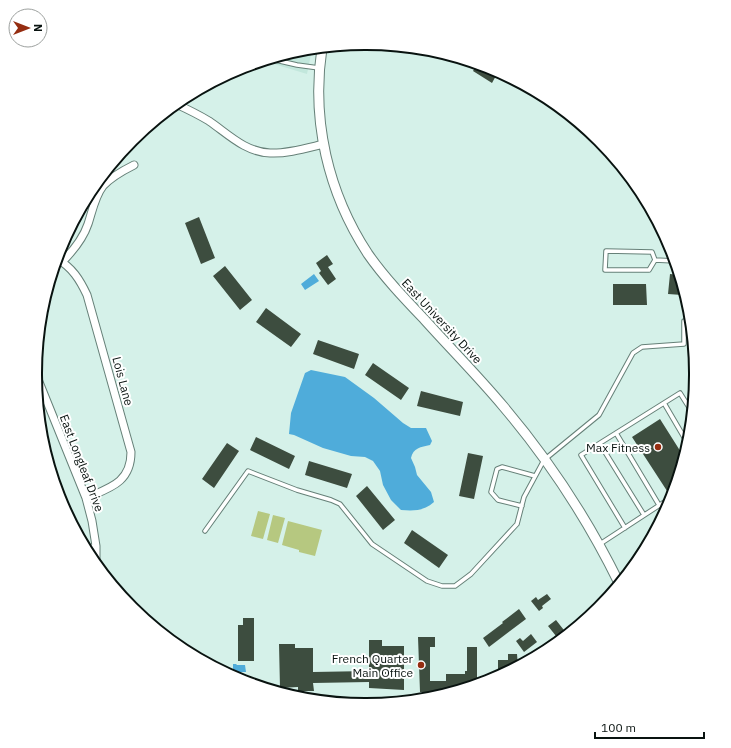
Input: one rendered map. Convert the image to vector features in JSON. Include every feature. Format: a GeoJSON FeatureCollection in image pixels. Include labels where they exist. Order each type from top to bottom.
{"type":"FeatureCollection","features":[{"type":"Feature","properties":{"kind":"main road","name":"East University Drive"},"geometry":{"type":"LineString","coordinates":[[321,53],[319,112],[327,162],[344,210],[368,254],[400,294],[503,406],[564,488],[599,545],[616,578]]}},
{"type":"Feature","properties":{"kind":"street"},"geometry":{"type":"LineString","coordinates":[[183,107],[208,120],[251,150],[266,153],[280,153],[324,144]]}},
{"type":"Feature","properties":{"kind":"street"},"geometry":{"type":"LineString","coordinates":[[65,255],[80,241],[98,194],[103,186],[127,169],[134,166]]}},
{"type":"Feature","properties":{"kind":"street","name":"Lois Lane"},"geometry":{"type":"LineString","coordinates":[[62,263],[76,275],[87,295],[131,452],[131,461],[122,479],[115,485],[86,498]]}},
{"type":"Feature","properties":{"kind":"street","name":"East Longleaf Drive"},"geometry":{"type":"LineString","coordinates":[[43,391],[86,498],[92,521],[96,552]]}},
{"type":"Feature","properties":{"kind":"lane"},"geometry":{"type":"LineString","coordinates":[[283,62],[320,68]]}},
{"type":"Feature","properties":{"kind":"lane"},"geometry":{"type":"LineString","coordinates":[[606,251],[652,252],[655,260],[649,270],[605,270],[606,251]]}},
{"type":"Feature","properties":{"kind":"lane"},"geometry":{"type":"LineString","coordinates":[[655,260],[668,261]]}},
{"type":"Feature","properties":{"kind":"lane"},"geometry":{"type":"LineString","coordinates":[[205,531],[248,471],[297,490],[340,504],[372,544],[427,581],[442,586],[455,586],[471,574],[517,524],[524,497],[544,460],[599,415],[633,353],[642,347],[684,344],[684,322]]}},
{"type":"Feature","properties":{"kind":"lane"},"geometry":{"type":"LineString","coordinates":[[625,528],[581,455],[680,393],[687,404]]}},
{"type":"Feature","properties":{"kind":"lane"},"geometry":{"type":"LineString","coordinates":[[664,403],[683,436]]}},
{"type":"Feature","properties":{"kind":"lane"},"geometry":{"type":"LineString","coordinates":[[616,433],[659,505]]}},
{"type":"Feature","properties":{"kind":"lane"},"geometry":{"type":"LineString","coordinates":[[600,444],[644,515]]}},
{"type":"Feature","properties":{"kind":"lane"},"geometry":{"type":"LineString","coordinates":[[522,506],[498,500],[491,492],[497,469],[502,467],[535,476]]}},
{"type":"Feature","properties":{"kind":"lane"},"geometry":{"type":"LineString","coordinates":[[599,545],[662,503]]}},
{"type":"Feature","properties":{"kind":"lane"},"geometry":{"type":"LineString","coordinates":[[92,546],[96,546]]}},
{"type":"Feature","properties":{"kind":"shaded area"},"geometry":{"type":"Polygon","coordinates":[[[311,55],[307,74],[275,64],[311,55]]]}},
{"type":"Feature","properties":{"kind":"green space"},"geometry":{"type":"Polygon","coordinates":[[[258,511],[270,514],[263,539],[251,536],[258,511]]]}},
{"type":"Feature","properties":{"kind":"green space"},"geometry":{"type":"Polygon","coordinates":[[[273,515],[285,518],[278,543],[267,540],[273,515]]]}},
{"type":"Feature","properties":{"kind":"green space"},"geometry":{"type":"Polygon","coordinates":[[[288,521],[322,530],[315,556],[299,552],[299,550],[282,545],[288,521]]]}},
{"type":"Feature","properties":{"kind":"water"},"geometry":{"type":"Polygon","coordinates":[[[314,274],[319,281],[305,290],[301,284],[314,274]]]}},
{"type":"Feature","properties":{"kind":"water"},"geometry":{"type":"Polygon","coordinates":[[[311,370],[345,377],[374,398],[403,423],[411,428],[426,428],[432,441],[430,445],[416,450],[411,458],[417,475],[431,492],[434,502],[419,510],[401,510],[391,500],[383,485],[380,471],[373,461],[365,457],[351,456],[323,448],[289,434],[291,413],[305,373],[311,370]]]}},
{"type":"Feature","properties":{"kind":"water"},"geometry":{"type":"Polygon","coordinates":[[[233,664],[245,665],[246,672],[240,672],[233,669],[233,664]]]}},
{"type":"Feature","properties":{"kind":"building"},"geometry":{"type":"Polygon","coordinates":[[[474,70],[495,78],[492,83],[473,71],[474,70]]]}},
{"type":"Feature","properties":{"kind":"building"},"geometry":{"type":"Polygon","coordinates":[[[199,217],[215,258],[201,264],[185,223],[199,217]]]}},
{"type":"Feature","properties":{"kind":"building"},"geometry":{"type":"Polygon","coordinates":[[[327,255],[333,264],[328,267],[336,279],[328,285],[319,273],[321,271],[316,263],[327,255]]]}},
{"type":"Feature","properties":{"kind":"building"},"geometry":{"type":"Polygon","coordinates":[[[225,266],[252,300],[240,310],[213,276],[225,266]]]}},
{"type":"Feature","properties":{"kind":"building"},"geometry":{"type":"Polygon","coordinates":[[[670,274],[673,274],[679,295],[668,294],[670,274]]]}},
{"type":"Feature","properties":{"kind":"building"},"geometry":{"type":"Polygon","coordinates":[[[613,284],[646,284],[647,305],[613,305],[613,284]]]}},
{"type":"Feature","properties":{"kind":"building"},"geometry":{"type":"Polygon","coordinates":[[[266,308],[301,334],[291,347],[256,322],[266,308]]]}},
{"type":"Feature","properties":{"kind":"building"},"geometry":{"type":"Polygon","coordinates":[[[318,340],[359,354],[354,369],[313,354],[318,340]]]}},
{"type":"Feature","properties":{"kind":"building"},"geometry":{"type":"Polygon","coordinates":[[[373,363],[409,388],[401,400],[365,375],[373,363]]]}},
{"type":"Feature","properties":{"kind":"building"},"geometry":{"type":"Polygon","coordinates":[[[421,391],[463,402],[460,416],[417,406],[421,391]]]}},
{"type":"Feature","properties":{"kind":"building","name":"Max Fitness"},"geometry":{"type":"Polygon","coordinates":[[[660,419],[680,450],[667,491],[632,437],[660,419]]]}},
{"type":"Feature","properties":{"kind":"building"},"geometry":{"type":"Polygon","coordinates":[[[256,437],[295,456],[289,469],[250,450],[256,437]]]}},
{"type":"Feature","properties":{"kind":"building"},"geometry":{"type":"Polygon","coordinates":[[[227,443],[239,451],[214,488],[202,479],[227,443]]]}},
{"type":"Feature","properties":{"kind":"building"},"geometry":{"type":"Polygon","coordinates":[[[468,453],[483,456],[474,499],[459,496],[468,453]]]}},
{"type":"Feature","properties":{"kind":"building"},"geometry":{"type":"Polygon","coordinates":[[[309,461],[352,474],[347,488],[305,475],[309,461]]]}},
{"type":"Feature","properties":{"kind":"building"},"geometry":{"type":"Polygon","coordinates":[[[367,486],[395,520],[383,530],[356,496],[367,486]]]}},
{"type":"Feature","properties":{"kind":"building"},"geometry":{"type":"Polygon","coordinates":[[[412,530],[448,555],[439,568],[404,543],[412,530]]]}},
{"type":"Feature","properties":{"kind":"building"},"geometry":{"type":"Polygon","coordinates":[[[547,594],[551,599],[542,606],[543,608],[539,611],[531,601],[536,597],[538,600],[547,594]]]}},
{"type":"Feature","properties":{"kind":"building"},"geometry":{"type":"Polygon","coordinates":[[[519,609],[526,619],[489,647],[483,638],[519,609]]]}},
{"type":"Feature","properties":{"kind":"building"},"geometry":{"type":"Polygon","coordinates":[[[243,618],[254,618],[254,661],[238,661],[238,625],[243,625],[243,618]]]}},
{"type":"Feature","properties":{"kind":"building"},"geometry":{"type":"Polygon","coordinates":[[[556,620],[564,630],[556,636],[548,626],[556,620]]]}},
{"type":"Feature","properties":{"kind":"building"},"geometry":{"type":"Polygon","coordinates":[[[531,634],[537,642],[524,652],[516,641],[520,638],[523,641],[531,634]]]}},
{"type":"Feature","properties":{"kind":"building"},"geometry":{"type":"Polygon","coordinates":[[[418,637],[435,637],[435,647],[430,647],[430,681],[446,681],[446,674],[465,674],[465,671],[467,671],[467,647],[477,647],[477,677],[449,686],[420,692],[418,637]]]}},
{"type":"Feature","properties":{"kind":"building"},"geometry":{"type":"Polygon","coordinates":[[[369,640],[382,640],[382,646],[404,646],[404,690],[369,688],[369,682],[313,683],[314,691],[302,691],[298,690],[298,687],[288,688],[280,685],[279,644],[295,644],[295,648],[313,648],[313,672],[369,671],[369,640]]]}},
{"type":"Feature","properties":{"kind":"building"},"geometry":{"type":"Polygon","coordinates":[[[508,654],[517,654],[517,659],[498,669],[498,660],[508,660],[508,654]]]}},
{"type":"Feature","properties":{"kind":"place","name":"Max Fitness"},"geometry":{"type":"Point","coordinates":[658,447]}},
{"type":"Feature","properties":{"kind":"place","name":"French Quarter Main Office"},"geometry":{"type":"Point","coordinates":[421,665]}}]}
